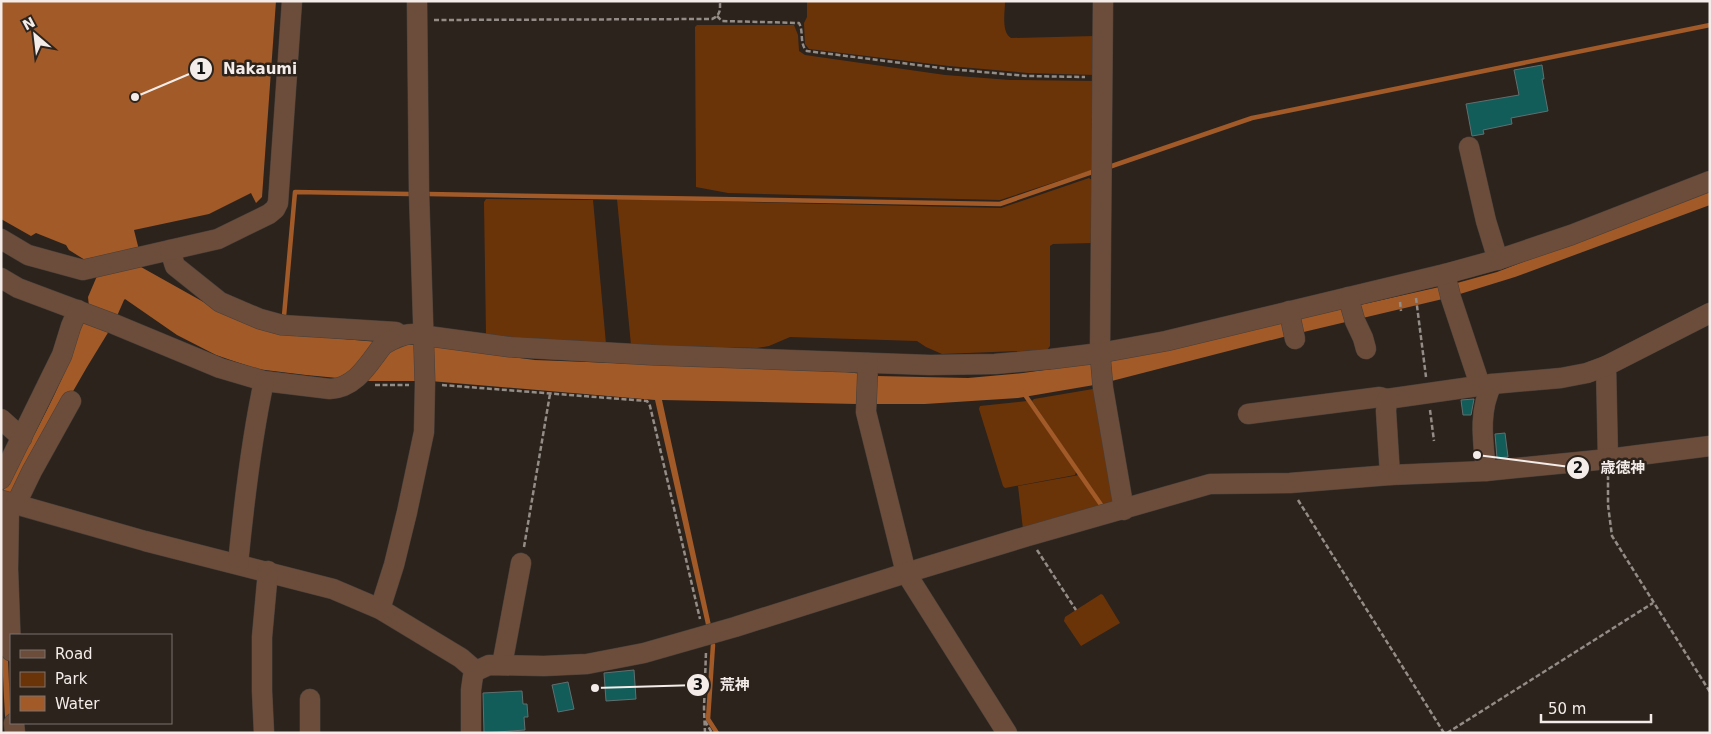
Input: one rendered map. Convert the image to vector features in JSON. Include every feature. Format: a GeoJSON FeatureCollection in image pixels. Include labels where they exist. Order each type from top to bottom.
{"type":"FeatureCollection","features":[{"type":"Feature","properties":{"kind":"street"},"geometry":{"type":"LineString","coordinates":[[1,239],[28,255],[83,270],[218,239],[269,214],[278,203],[292,1]]}},
{"type":"Feature","properties":{"kind":"street"},"geometry":{"type":"LineString","coordinates":[[1104,1],[1100,356],[1103,388],[1124,510]]}},
{"type":"Feature","properties":{"kind":"street"},"geometry":{"type":"LineString","coordinates":[[380,609],[396,556],[424,432],[425,384],[419,192],[418,11]]}},
{"type":"Feature","properties":{"kind":"street"},"geometry":{"type":"LineString","coordinates":[[1469,147],[1486,221],[1498,260]]}},
{"type":"Feature","properties":{"kind":"street"},"geometry":{"type":"LineString","coordinates":[[1,278],[18,288],[114,324],[220,368],[264,381],[330,389],[352,382],[384,345],[397,337],[520,348],[868,366],[995,364],[1100,356],[1166,341],[1292,326],[1351,308],[1447,284],[1498,260],[1571,235],[1710,181]]}},
{"type":"Feature","properties":{"kind":"street"},"geometry":{"type":"LineString","coordinates":[[178,248],[175,266],[220,302],[260,319],[282,325],[396,332],[397,337]]}},
{"type":"Feature","properties":{"kind":"street"},"geometry":{"type":"LineString","coordinates":[[1447,284],[1486,385],[1482,417],[1482,439],[1486,471]]}},
{"type":"Feature","properties":{"kind":"street"},"geometry":{"type":"LineString","coordinates":[[1351,308],[1366,349]]}},
{"type":"Feature","properties":{"kind":"street"},"geometry":{"type":"LineString","coordinates":[[1,479],[62,355],[71,326],[81,312]]}},
{"type":"Feature","properties":{"kind":"street"},"geometry":{"type":"LineString","coordinates":[[1248,414],[1380,397],[1387,399],[1486,385],[1561,378],[1587,373],[1606,366],[1700,320],[1710,313]]}},
{"type":"Feature","properties":{"kind":"street"},"geometry":{"type":"LineString","coordinates":[[868,366],[866,412],[906,573],[1007,733]]}},
{"type":"Feature","properties":{"kind":"street"},"geometry":{"type":"LineString","coordinates":[[1606,366],[1608,459]]}},
{"type":"Feature","properties":{"kind":"street"},"geometry":{"type":"LineString","coordinates":[[238,564],[247,477],[264,381]]}},
{"type":"Feature","properties":{"kind":"street"},"geometry":{"type":"LineString","coordinates":[[1387,399],[1390,475]]}},
{"type":"Feature","properties":{"kind":"street"},"geometry":{"type":"LineString","coordinates":[[10,634],[8,569],[9,502],[32,471],[71,401]]}},
{"type":"Feature","properties":{"kind":"street"},"geometry":{"type":"LineString","coordinates":[[1,418],[22,438]]}},
{"type":"Feature","properties":{"kind":"street"},"geometry":{"type":"LineString","coordinates":[[471,733],[471,682],[476,671],[489,665],[544,666],[587,664],[644,653],[705,631],[735,628],[1028,536],[1210,484],[1290,483],[1390,475],[1486,471],[1608,459],[1710,446]]}},
{"type":"Feature","properties":{"kind":"street"},"geometry":{"type":"LineString","coordinates":[[9,502],[145,541],[333,589],[380,609],[461,658],[476,671]]}},
{"type":"Feature","properties":{"kind":"street"},"geometry":{"type":"LineString","coordinates":[[502,665],[521,563]]}},
{"type":"Feature","properties":{"kind":"street"},"geometry":{"type":"LineString","coordinates":[[264,733],[262,637],[268,571]]}},
{"type":"Feature","properties":{"kind":"street"},"geometry":{"type":"LineString","coordinates":[[310,699],[310,733]]}},
{"type":"Feature","properties":{"kind":"path"},"geometry":{"type":"LineString","coordinates":[[418,11],[712,18],[720,12],[720,1]]}},
{"type":"Feature","properties":{"kind":"path"},"geometry":{"type":"LineString","coordinates":[[717,16],[722,21],[797,22],[800,24],[802,45],[807,51],[949,69],[1027,76],[1104,77]]}},
{"type":"Feature","properties":{"kind":"path"},"geometry":{"type":"LineString","coordinates":[[1417,307],[1434,441]]}},
{"type":"Feature","properties":{"kind":"path"},"geometry":{"type":"LineString","coordinates":[[352,382],[425,384],[647,401],[705,631],[705,733]]}},
{"type":"Feature","properties":{"kind":"path"},"geometry":{"type":"LineString","coordinates":[[521,563],[550,394]]}},
{"type":"Feature","properties":{"kind":"path"},"geometry":{"type":"LineString","coordinates":[[1608,459],[1608,505],[1612,536],[1710,692]]}},
{"type":"Feature","properties":{"kind":"path"},"geometry":{"type":"LineString","coordinates":[[1290,483],[1291,488],[1446,733],[1653,602]]}},
{"type":"Feature","properties":{"kind":"path"},"geometry":{"type":"LineString","coordinates":[[1028,536],[1076,610]]}},
{"type":"Feature","properties":{"kind":"path"},"geometry":{"type":"LineString","coordinates":[[704,721],[712,733]]}},
{"type":"Feature","properties":{"kind":"green space"},"geometry":{"type":"Polygon","coordinates":[[[807,1],[1005,1],[1005,27],[1011,38],[1095,36],[1096,75],[1028,73],[949,66],[809,49],[805,44],[804,23],[807,17],[807,1]]]}},
{"type":"Feature","properties":{"kind":"green space"},"geometry":{"type":"Polygon","coordinates":[[[697,25],[794,25],[798,35],[799,51],[805,55],[945,75],[1010,80],[1095,81],[1092,170],[1000,200],[728,193],[696,187],[695,27],[697,25]]]}},
{"type":"Feature","properties":{"kind":"green space"},"geometry":{"type":"Polygon","coordinates":[[[1089,178],[1092,180],[1093,243],[1053,244],[1050,246],[1050,346],[1047,350],[942,354],[917,341],[790,337],[769,346],[757,348],[631,345],[617,199],[1001,208],[1089,178]]]}},
{"type":"Feature","properties":{"kind":"green space"},"geometry":{"type":"Polygon","coordinates":[[[486,199],[593,200],[606,344],[557,343],[486,334],[484,202],[486,199]]]}},
{"type":"Feature","properties":{"kind":"green space"},"geometry":{"type":"Polygon","coordinates":[[[1095,389],[1119,504],[1105,508],[1032,401],[1034,399],[1095,389]]]}},
{"type":"Feature","properties":{"kind":"green space"},"geometry":{"type":"Polygon","coordinates":[[[1027,401],[1076,472],[1075,475],[1005,488],[979,409],[980,406],[1027,401]]]}},
{"type":"Feature","properties":{"kind":"green space"},"geometry":{"type":"Polygon","coordinates":[[[1079,475],[1102,508],[1023,529],[1018,486],[1079,475]]]}},
{"type":"Feature","properties":{"kind":"green space"},"geometry":{"type":"Polygon","coordinates":[[[1101,594],[1120,623],[1081,646],[1064,621],[1065,617],[1101,594]]]}},
{"type":"Feature","properties":{"kind":"water"},"geometry":{"type":"Polygon","coordinates":[[[1,1],[276,1],[262,197],[256,203],[251,193],[209,214],[134,230],[140,254],[93,265],[69,250],[66,245],[36,233],[31,236],[1,219],[1,1]]]}},
{"type":"Feature","properties":{"kind":"water"},"geometry":{"type":"Polygon","coordinates":[[[1710,190],[1710,205],[1515,277],[1447,298],[1291,335],[1100,384],[1018,398],[925,404],[662,400],[711,625],[707,626],[655,400],[430,381],[369,381],[257,369],[216,355],[177,335],[125,299],[117,316],[89,307],[88,297],[97,276],[138,260],[141,267],[216,309],[286,334],[436,347],[535,360],[847,372],[877,376],[968,378],[1023,373],[1116,360],[1457,283],[1497,272],[1710,190]]]}},
{"type":"Feature","properties":{"kind":"water"},"geometry":{"type":"Polygon","coordinates":[[[82,321],[109,331],[11,499],[1,494],[37,429],[62,378],[82,321]]]}},
{"type":"Feature","properties":{"kind":"water"},"geometry":{"type":"Polygon","coordinates":[[[5,585],[11,733],[6,733],[3,622],[5,585]]]}},
{"type":"Feature","properties":{"kind":"building"},"geometry":{"type":"Polygon","coordinates":[[[1542,65],[1544,79],[1542,79],[1548,111],[1511,118],[1512,124],[1483,130],[1484,134],[1472,136],[1466,104],[1519,95],[1514,70],[1542,65]]]}},
{"type":"Feature","properties":{"kind":"building"},"geometry":{"type":"Polygon","coordinates":[[[1474,399],[1471,415],[1463,415],[1461,400],[1474,399]]]}},
{"type":"Feature","properties":{"kind":"building"},"geometry":{"type":"Polygon","coordinates":[[[1505,433],[1508,457],[1497,458],[1495,434],[1505,433]]]}},
{"type":"Feature","properties":{"kind":"building"},"geometry":{"type":"Polygon","coordinates":[[[634,670],[636,699],[606,701],[604,673],[634,670]]]}},
{"type":"Feature","properties":{"kind":"building"},"geometry":{"type":"Polygon","coordinates":[[[568,682],[574,709],[558,712],[552,685],[568,682]]]}},
{"type":"Feature","properties":{"kind":"building"},"geometry":{"type":"Polygon","coordinates":[[[522,691],[523,704],[527,704],[528,717],[524,717],[525,730],[484,733],[483,693],[522,691]]]}},
{"type":"Feature","properties":{"kind":"waterway"},"geometry":{"type":"LineString","coordinates":[[1106,168],[1252,118],[1710,25]]}},
{"type":"Feature","properties":{"kind":"waterway"},"geometry":{"type":"LineString","coordinates":[[428,194],[1000,204],[1095,171]]}},
{"type":"Feature","properties":{"kind":"waterway"},"geometry":{"type":"LineString","coordinates":[[284,316],[295,192],[410,194]]}},
{"type":"Feature","properties":{"kind":"waterway"},"geometry":{"type":"LineString","coordinates":[[1023,392],[1104,509]]}},
{"type":"Feature","properties":{"kind":"waterway"},"geometry":{"type":"LineString","coordinates":[[713,645],[708,719],[717,733]]}},
{"type":"Feature","properties":{"kind":"place","name":"Nakaumi"},"geometry":{"type":"Point","coordinates":[135,97]}},
{"type":"Feature","properties":{"kind":"place","name":"歳徳神"},"geometry":{"type":"Point","coordinates":[1477,455]}},
{"type":"Feature","properties":{"kind":"place","name":"荒神"},"geometry":{"type":"Point","coordinates":[595,688]}}]}
